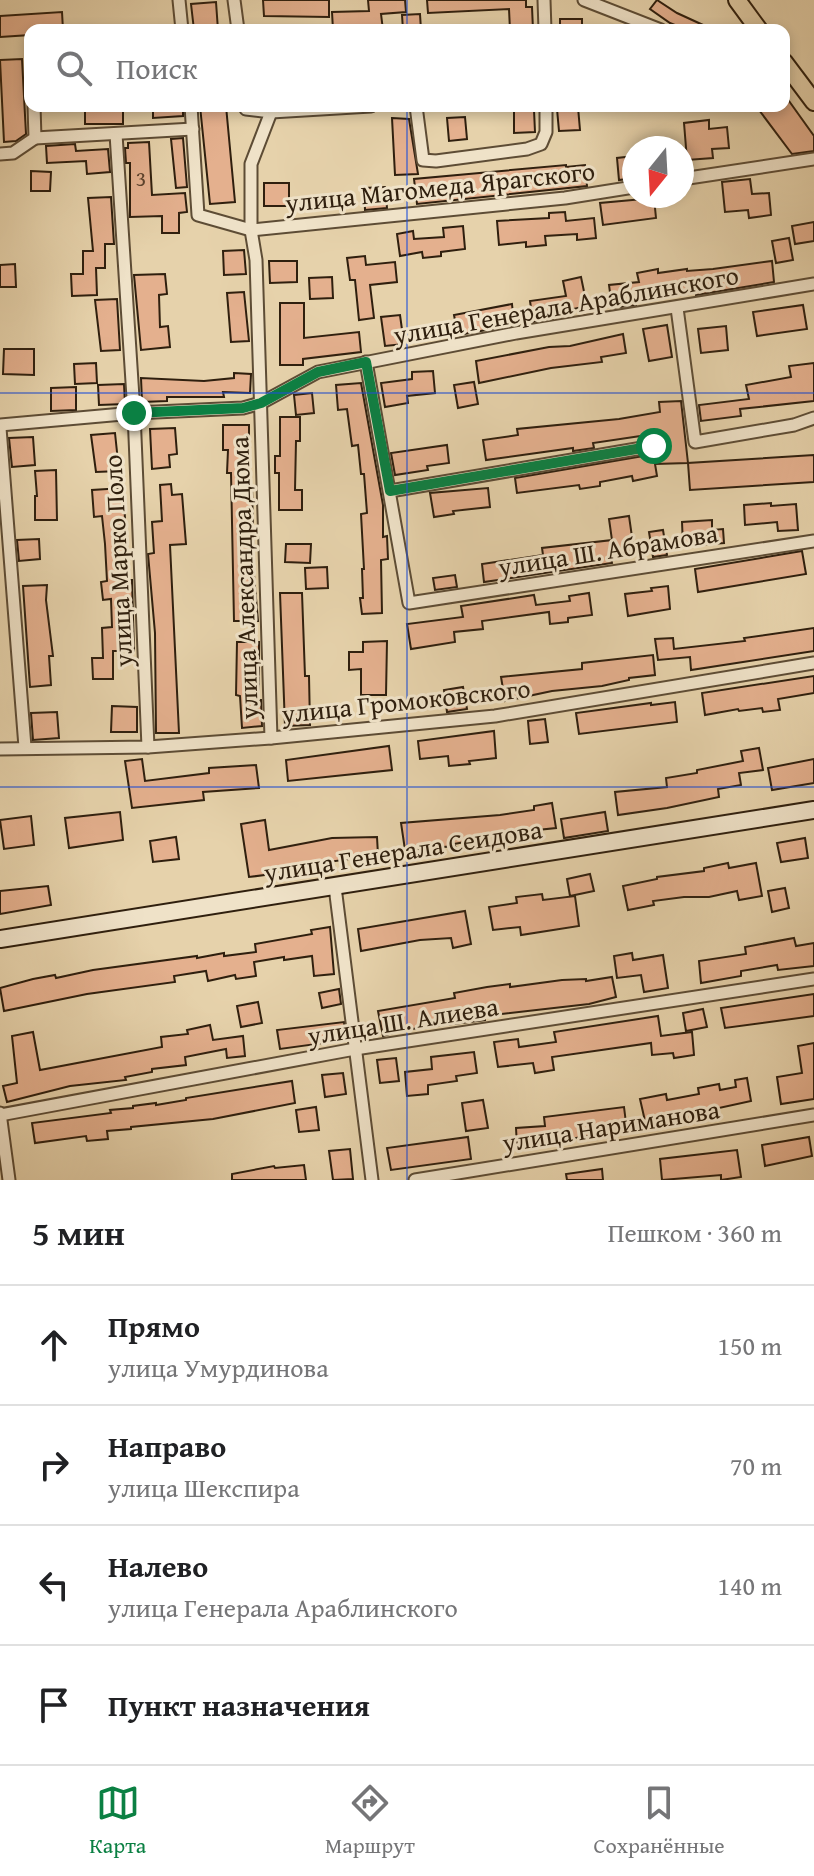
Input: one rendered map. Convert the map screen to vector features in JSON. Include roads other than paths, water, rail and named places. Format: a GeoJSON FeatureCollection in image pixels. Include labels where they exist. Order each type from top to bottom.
{"type":"FeatureCollection","features":[{"type":"Feature","properties":{"kind":"main road"},"geometry":{"type":"LineString","coordinates":[[737,0],[753,24]]}},
{"type":"Feature","properties":{"kind":"main road"},"geometry":{"type":"LineString","coordinates":[[790,70],[814,102]]}},
{"type":"Feature","properties":{"kind":"street"},"geometry":{"type":"LineString","coordinates":[[179,0],[181,24]]}},
{"type":"Feature","properties":{"kind":"street"},"geometry":{"type":"LineString","coordinates":[[234,0],[237,24]]}},
{"type":"Feature","properties":{"kind":"street"},"geometry":{"type":"LineString","coordinates":[[544,0],[545,24]]}},
{"type":"Feature","properties":{"kind":"street"},"geometry":{"type":"LineString","coordinates":[[584,0],[646,24]]}},
{"type":"Feature","properties":{"kind":"street"},"geometry":{"type":"LineString","coordinates":[[34,112],[35,138]]}},
{"type":"Feature","properties":{"kind":"street"},"geometry":{"type":"LineString","coordinates":[[192,112],[198,215],[251,230]]}},
{"type":"Feature","properties":{"kind":"street","name":"улица Александра Дюма"},"geometry":{"type":"LineString","coordinates":[[271,112],[251,164],[271,738]]}},
{"type":"Feature","properties":{"kind":"street"},"geometry":{"type":"LineString","coordinates":[[417,112],[423,160],[436,161],[527,149],[541,144],[546,132],[546,112]]}},
{"type":"Feature","properties":{"kind":"street"},"geometry":{"type":"LineString","coordinates":[[0,154],[13,153],[35,138],[193,129]]}},
{"type":"Feature","properties":{"kind":"street","name":"улица Марко Поло"},"geometry":{"type":"LineString","coordinates":[[116,134],[134,413],[148,747]]}},
{"type":"Feature","properties":{"kind":"street"},"geometry":{"type":"LineString","coordinates":[[694,177],[814,159]]}},
{"type":"Feature","properties":{"kind":"street","name":"улица Магомеда Ярагского"},"geometry":{"type":"LineString","coordinates":[[251,230],[565,198],[622,189]]}},
{"type":"Feature","properties":{"kind":"street","name":"улица Генерала Араблинского"},"geometry":{"type":"LineString","coordinates":[[0,427],[134,413],[243,408],[261,403],[318,372],[516,333],[814,284]]}},
{"type":"Feature","properties":{"kind":"street"},"geometry":{"type":"LineString","coordinates":[[677,308],[695,442],[794,425],[814,418]]}},
{"type":"Feature","properties":{"kind":"street"},"geometry":{"type":"LineString","coordinates":[[366,362],[390,491],[654,446]]}},
{"type":"Feature","properties":{"kind":"street"},"geometry":{"type":"LineString","coordinates":[[0,427],[25,747]]}},
{"type":"Feature","properties":{"kind":"street","name":"улица Ш. Абрамова"},"geometry":{"type":"LineString","coordinates":[[390,491],[409,603],[814,541]]}},
{"type":"Feature","properties":{"kind":"street","name":"улица Громоковского"},"geometry":{"type":"LineString","coordinates":[[0,749],[148,747],[495,716],[814,663]]}},
{"type":"Feature","properties":{"kind":"street","name":"улица Генерала Сеидова"},"geometry":{"type":"LineString","coordinates":[[0,939],[814,810]]}},
{"type":"Feature","properties":{"kind":"street"},"geometry":{"type":"LineString","coordinates":[[335,887],[372,1180]]}},
{"type":"Feature","properties":{"kind":"street","name":"улица Ш. Алиева"},"geometry":{"type":"LineString","coordinates":[[0,1115],[355,1049],[814,979]]}},
{"type":"Feature","properties":{"kind":"street"},"geometry":{"type":"LineString","coordinates":[[0,1115],[9,1180]]}},
{"type":"Feature","properties":{"kind":"street","name":"улица Нариманова"},"geometry":{"type":"LineString","coordinates":[[415,1180],[814,1115]]}}]}
